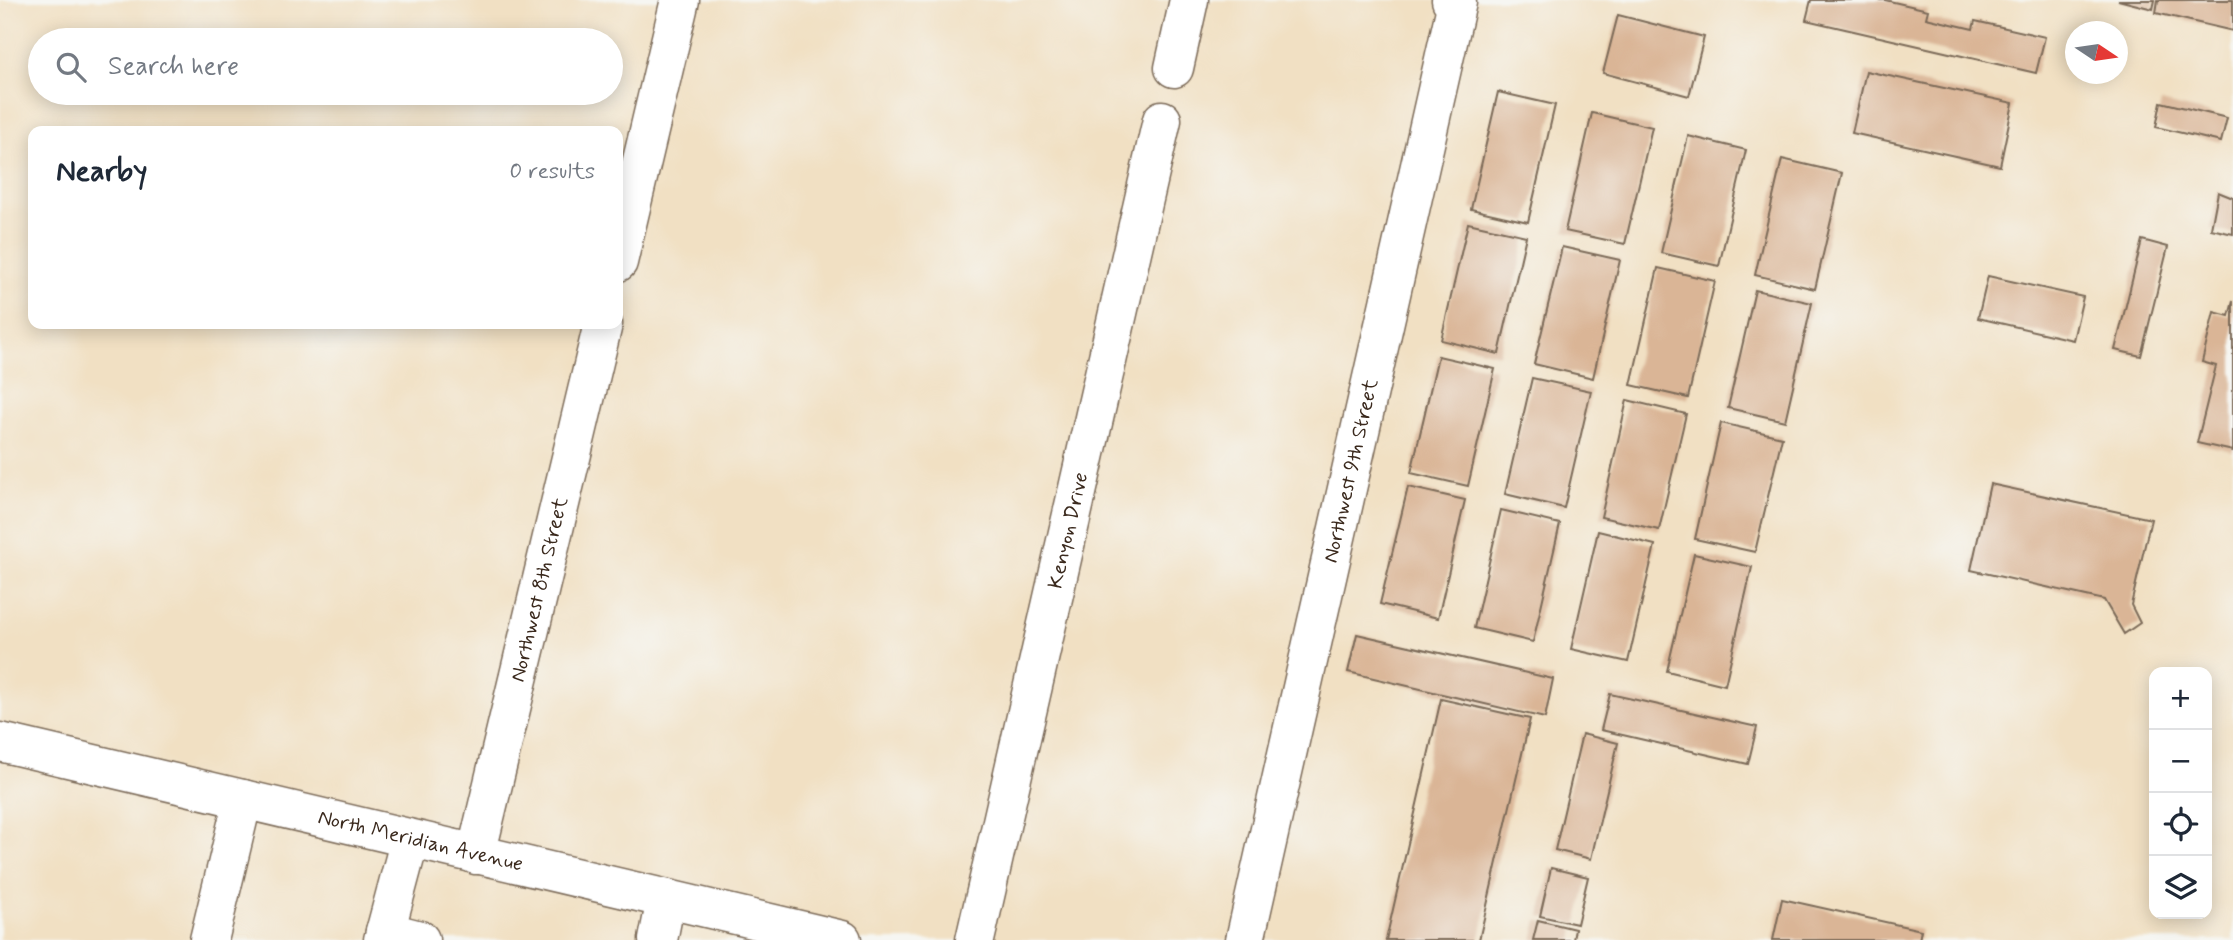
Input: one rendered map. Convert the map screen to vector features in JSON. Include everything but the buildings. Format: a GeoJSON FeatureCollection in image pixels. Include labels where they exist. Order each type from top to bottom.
{"type":"FeatureCollection","features":[{"type":"Feature","properties":{"kind":"street"},"geometry":{"type":"LineString","coordinates":[[623,241],[680,0]]}},
{"type":"Feature","properties":{"kind":"street"},"geometry":{"type":"LineString","coordinates":[[1174,68],[1189,0]]}},
{"type":"Feature","properties":{"kind":"street","name":"Northwest 9th Street"},"geometry":{"type":"LineString","coordinates":[[1245,940],[1454,1]]}},
{"type":"Feature","properties":{"kind":"street","name":"Kenyon Drive"},"geometry":{"type":"LineString","coordinates":[[975,940],[1163,120]]}},
{"type":"Feature","properties":{"kind":"street","name":"Northwest 8th Street"},"geometry":{"type":"LineString","coordinates":[[477,855],[602,329]]}},
{"type":"Feature","properties":{"kind":"street","name":"North Meridian Avenue"},"geometry":{"type":"LineString","coordinates":[[0,742],[842,940]]}},
{"type":"Feature","properties":{"kind":"street"},"geometry":{"type":"LineString","coordinates":[[209,940],[243,799]]}},
{"type":"Feature","properties":{"kind":"street"},"geometry":{"type":"LineString","coordinates":[[396,937],[410,839]]}},
{"type":"Feature","properties":{"kind":"street"},"geometry":{"type":"LineString","coordinates":[[658,940],[666,899]]}}]}
